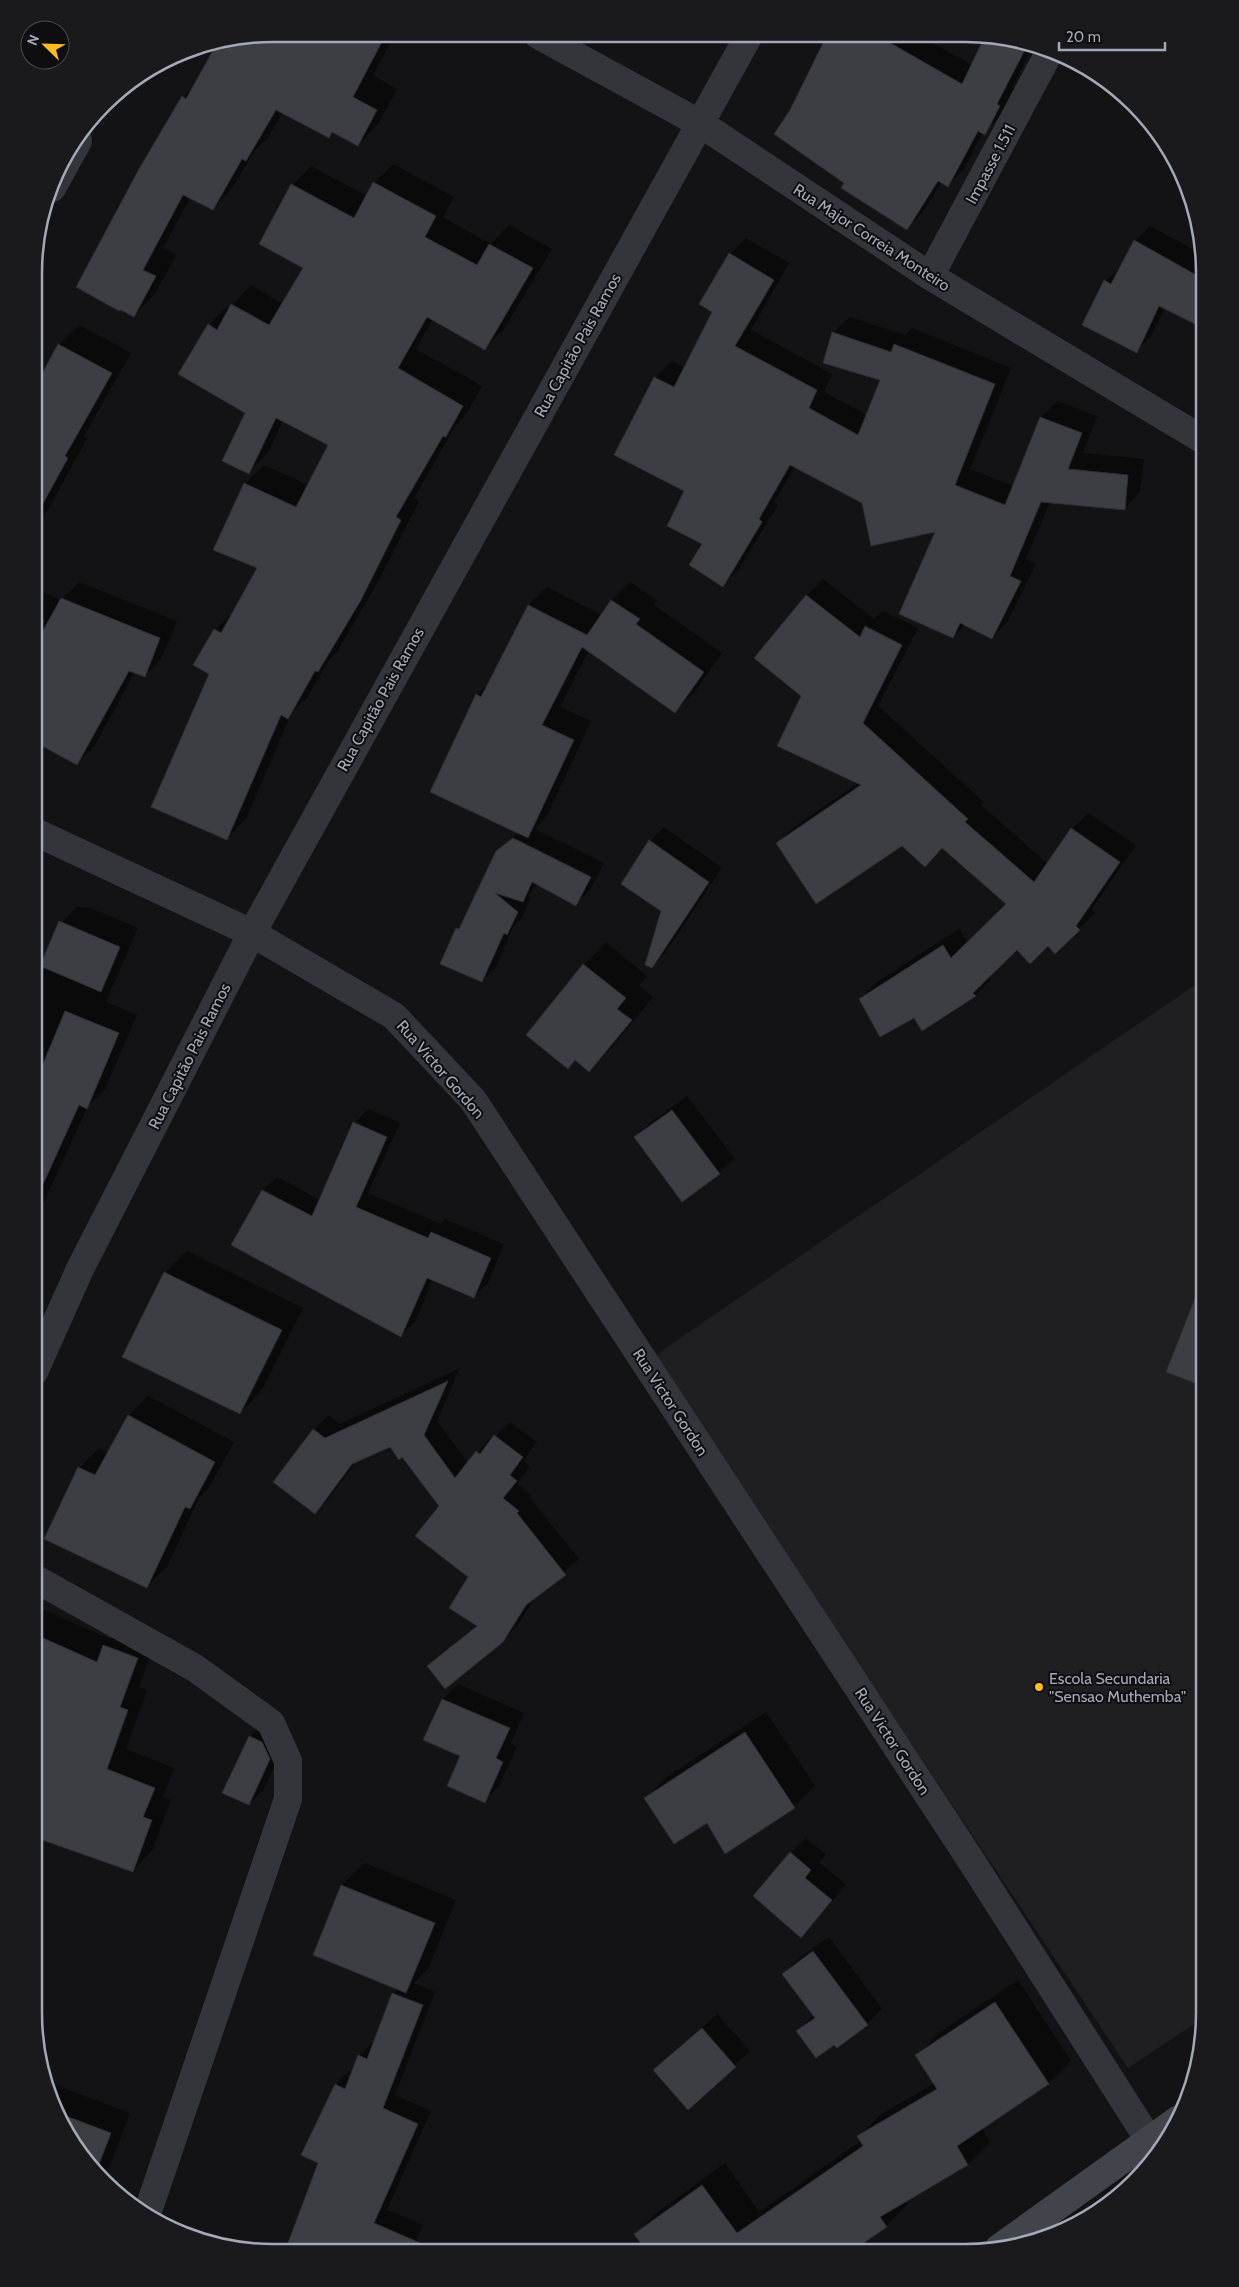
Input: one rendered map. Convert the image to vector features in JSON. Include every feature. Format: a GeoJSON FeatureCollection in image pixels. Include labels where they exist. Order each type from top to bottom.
{"type":"FeatureCollection","features":[{"type":"Feature","properties":{"kind":"street","name":"Rua Major Correia Monteiro"},"geometry":{"type":"LineString","coordinates":[[551,42],[700,124],[930,276],[1196,436]]}},
{"type":"Feature","properties":{"kind":"street","name":"Rua Capitão Pais Ramos"},"geometry":{"type":"LineString","coordinates":[[42,1354],[80,1269],[252,933],[745,42]]}},
{"type":"Feature","properties":{"kind":"street","name":"Impasse 1.511"},"geometry":{"type":"LineString","coordinates":[[930,276],[1047,57]]}},
{"type":"Feature","properties":{"kind":"street","name":"Rua Victor Gordon"},"geometry":{"type":"LineString","coordinates":[[42,835],[252,933],[394,1016],[473,1100],[972,1862],[1149,2140]]}},
{"type":"Feature","properties":{"kind":"street"},"geometry":{"type":"LineString","coordinates":[[42,1582],[195,1668],[271,1723],[288,1761],[288,1799],[149,2208]]}},
{"type":"Feature","properties":{"kind":"street"},"geometry":{"type":"LineString","coordinates":[[1010,2240],[1167,2128]]}},
{"type":"Feature","properties":{"kind":"shaded area","name":"Escola Secundaria \"Sensao Muthemba\""},"geometry":{"type":"Polygon","coordinates":[[[1196,984],[1196,2023],[1128,2068],[653,1357],[1196,984]]]}},
{"type":"Feature","properties":{"kind":"building"},"geometry":{"type":"Polygon","coordinates":[[[273,42],[382,42],[353,97],[377,110],[358,146],[332,132],[329,138],[276,110],[246,161],[242,159],[213,210],[183,195],[143,270],[156,276],[134,317],[121,310],[119,311],[76,287],[139,169],[182,96],[186,99],[214,50],[243,44],[273,42]]]}},
{"type":"Feature","properties":{"kind":"building"},"geometry":{"type":"Polygon","coordinates":[[[824,42],[889,42],[962,84],[982,43],[1025,50],[997,104],[1000,106],[985,135],[978,131],[948,187],[938,181],[907,230],[841,188],[844,183],[774,134],[790,110],[824,42]]]}},
{"type":"Feature","properties":{"kind":"building"},"geometry":{"type":"Polygon","coordinates":[[[373,182],[436,216],[425,237],[477,265],[489,244],[533,268],[485,350],[427,317],[398,368],[463,406],[446,437],[443,436],[396,517],[401,520],[361,600],[318,672],[315,671],[288,719],[281,715],[227,840],[151,807],[209,674],[193,665],[214,629],[221,633],[257,568],[213,550],[244,483],[296,507],[328,445],[276,418],[249,474],[222,461],[245,413],[178,374],[208,324],[217,330],[231,304],[269,325],[303,268],[259,244],[291,184],[354,218],[373,182]]]}},
{"type":"Feature","properties":{"kind":"building"},"geometry":{"type":"Polygon","coordinates":[[[1134,240],[1196,275],[1196,324],[1159,306],[1137,353],[1082,325],[1104,280],[1111,284],[1134,240]]]}},
{"type":"Feature","properties":{"kind":"building"},"geometry":{"type":"Polygon","coordinates":[[[729,253],[774,280],[735,346],[817,390],[809,408],[858,435],[880,380],[823,363],[832,332],[891,352],[894,344],[995,384],[955,485],[1005,505],[1040,417],[1082,433],[1068,469],[1128,475],[1125,510],[1041,502],[1010,576],[1021,581],[992,639],[960,623],[953,638],[899,614],[935,532],[871,546],[862,503],[790,465],[759,519],[762,522],[723,587],[689,565],[702,544],[667,526],[684,491],[614,455],[654,377],[674,387],[712,312],[699,304],[729,253]]]}},
{"type":"Feature","properties":{"kind":"building"},"geometry":{"type":"Polygon","coordinates":[[[58,344],[112,373],[65,456],[68,458],[42,505],[42,374],[58,344]]]}},
{"type":"Feature","properties":{"kind":"building"},"geometry":{"type":"Polygon","coordinates":[[[806,595],[860,637],[865,626],[902,645],[863,723],[968,819],[965,822],[1034,882],[1071,828],[1120,862],[1076,926],[1080,930],[1055,954],[1048,946],[1030,964],[1017,950],[973,993],[976,996],[922,1031],[914,1018],[880,1037],[859,999],[943,945],[951,958],[1006,904],[942,848],[925,867],[902,846],[816,904],[776,843],[861,785],[777,746],[801,696],[754,658],[806,595]]]}},
{"type":"Feature","properties":{"kind":"building"},"geometry":{"type":"Polygon","coordinates":[[[61,598],[160,638],[145,677],[129,671],[77,765],[42,746],[42,632],[61,598]]]}},
{"type":"Feature","properties":{"kind":"building"},"geometry":{"type":"Polygon","coordinates":[[[611,600],[640,619],[636,624],[704,672],[675,713],[582,647],[542,725],[574,740],[528,838],[430,792],[476,694],[481,697],[528,605],[587,635],[611,600]]]}},
{"type":"Feature","properties":{"kind":"building"},"geometry":{"type":"Polygon","coordinates":[[[513,838],[591,877],[576,906],[532,882],[523,902],[495,893],[518,912],[507,935],[504,933],[482,982],[440,964],[456,928],[459,929],[496,851],[513,838]]]}},
{"type":"Feature","properties":{"kind":"building"},"geometry":{"type":"Polygon","coordinates":[[[649,840],[709,882],[652,968],[645,965],[661,911],[621,884],[649,840]]]}},
{"type":"Feature","properties":{"kind":"building"},"geometry":{"type":"Polygon","coordinates":[[[59,921],[120,947],[101,992],[42,967],[42,961],[59,921]]]}},
{"type":"Feature","properties":{"kind":"building"},"geometry":{"type":"Polygon","coordinates":[[[583,964],[626,998],[617,1009],[632,1020],[589,1072],[575,1060],[568,1069],[526,1035],[583,964]]]}},
{"type":"Feature","properties":{"kind":"building"},"geometry":{"type":"Polygon","coordinates":[[[65,1011],[119,1033],[87,1109],[79,1105],[42,1187],[42,1066],[65,1011]]]}},
{"type":"Feature","properties":{"kind":"building"},"geometry":{"type":"Polygon","coordinates":[[[672,1110],[720,1174],[682,1202],[634,1137],[672,1110]]]}},
{"type":"Feature","properties":{"kind":"building"},"geometry":{"type":"Polygon","coordinates":[[[353,1122],[387,1137],[356,1207],[428,1238],[431,1232],[491,1258],[474,1298],[427,1278],[401,1337],[231,1245],[262,1190],[312,1216],[353,1122]]]}},
{"type":"Feature","properties":{"kind":"building"},"geometry":{"type":"Polygon","coordinates":[[[164,1272],[282,1330],[240,1414],[122,1357],[164,1272]]]}},
{"type":"Feature","properties":{"kind":"building"},"geometry":{"type":"Polygon","coordinates":[[[1196,1296],[1196,1384],[1166,1372],[1196,1296]]]}},
{"type":"Feature","properties":{"kind":"building"},"geometry":{"type":"Polygon","coordinates":[[[448,1381],[424,1435],[455,1478],[476,1451],[480,1454],[494,1435],[523,1457],[510,1475],[517,1481],[503,1498],[519,1511],[517,1513],[566,1575],[526,1605],[503,1642],[445,1689],[427,1666],[477,1626],[449,1608],[468,1577],[415,1536],[439,1506],[402,1457],[399,1460],[390,1447],[352,1464],[315,1514],[273,1482],[313,1429],[325,1438],[448,1381]]]}},
{"type":"Feature","properties":{"kind":"building"},"geometry":{"type":"Polygon","coordinates":[[[128,1415],[215,1462],[190,1509],[185,1507],[147,1588],[44,1539],[78,1467],[95,1475],[128,1415]]]}},
{"type":"Feature","properties":{"kind":"building"},"geometry":{"type":"Polygon","coordinates":[[[42,1638],[97,1662],[103,1645],[138,1658],[120,1707],[128,1710],[107,1769],[155,1788],[143,1817],[152,1820],[133,1872],[42,1840],[42,1638]]]}},
{"type":"Feature","properties":{"kind":"building"},"geometry":{"type":"Polygon","coordinates":[[[442,1699],[510,1728],[496,1758],[503,1762],[485,1803],[447,1786],[460,1756],[423,1740],[442,1699]]]}},
{"type":"Feature","properties":{"kind":"building"},"geometry":{"type":"Polygon","coordinates":[[[745,1732],[795,1808],[725,1854],[707,1823],[674,1844],[644,1798],[745,1732]]]}},
{"type":"Feature","properties":{"kind":"building"},"geometry":{"type":"Polygon","coordinates":[[[249,1736],[262,1742],[270,1759],[249,1805],[222,1793],[249,1736]]]}},
{"type":"Feature","properties":{"kind":"building"},"geometry":{"type":"Polygon","coordinates":[[[790,1852],[811,1870],[805,1878],[832,1900],[801,1938],[753,1896],[790,1852]]]}},
{"type":"Feature","properties":{"kind":"building"},"geometry":{"type":"Polygon","coordinates":[[[341,1885],[435,1923],[406,1993],[313,1955],[341,1885]]]}},
{"type":"Feature","properties":{"kind":"building"},"geometry":{"type":"Polygon","coordinates":[[[813,1951],[868,2025],[837,2048],[834,2045],[816,2058],[796,2031],[815,2018],[782,1974],[813,1951]]]}},
{"type":"Feature","properties":{"kind":"building"},"geometry":{"type":"Polygon","coordinates":[[[392,1993],[423,2005],[383,2108],[418,2124],[374,2223],[423,2244],[288,2244],[318,2163],[301,2155],[335,2084],[345,2089],[358,2055],[367,2059],[392,1993]]]}},
{"type":"Feature","properties":{"kind":"building"},"geometry":{"type":"Polygon","coordinates":[[[995,2002],[1049,2084],[957,2146],[968,2165],[880,2217],[887,2227],[862,2244],[641,2244],[634,2234],[702,2185],[737,2233],[863,2146],[857,2136],[937,2089],[915,2055],[995,2002]]]}},
{"type":"Feature","properties":{"kind":"building"},"geometry":{"type":"Polygon","coordinates":[[[702,2028],[736,2067],[688,2110],[653,2070],[702,2028]]]}},
{"type":"Feature","properties":{"kind":"building"},"geometry":{"type":"Polygon","coordinates":[[[66,2116],[111,2133],[99,2165],[81,2142],[66,2116]]]}},
{"type":"Feature","properties":{"kind":"place","name":"Escola Secundaria \"Sensao Muthemba\""},"geometry":{"type":"Point","coordinates":[1039,1687]}}]}
